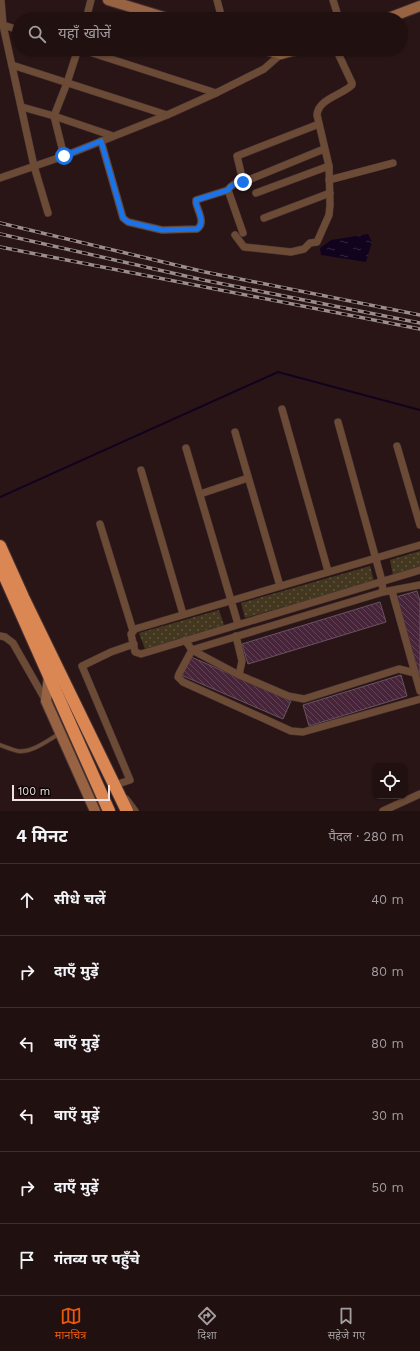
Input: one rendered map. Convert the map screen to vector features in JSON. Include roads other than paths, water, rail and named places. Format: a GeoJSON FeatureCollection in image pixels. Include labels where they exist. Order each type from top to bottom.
{"type":"FeatureCollection","features":[{"type":"Feature","properties":{"kind":"highway"},"geometry":{"type":"LineString","coordinates":[[0,546],[23,597],[127,811]]}},
{"type":"Feature","properties":{"kind":"highway"},"geometry":{"type":"LineString","coordinates":[[0,566],[109,811]]}},
{"type":"Feature","properties":{"kind":"street"},"geometry":{"type":"LineString","coordinates":[[1,0],[3,25],[34,166],[48,213]]}},
{"type":"Feature","properties":{"kind":"street"},"geometry":{"type":"LineString","coordinates":[[88,12],[91,0]]}},
{"type":"Feature","properties":{"kind":"street"},"geometry":{"type":"LineString","coordinates":[[108,0],[147,12]]}},
{"type":"Feature","properties":{"kind":"street"},"geometry":{"type":"LineString","coordinates":[[217,0],[220,12]]}},
{"type":"Feature","properties":{"kind":"street"},"geometry":{"type":"LineString","coordinates":[[334,0],[337,12]]}},
{"type":"Feature","properties":{"kind":"street"},"geometry":{"type":"LineString","coordinates":[[404,12],[420,6]]}},
{"type":"Feature","properties":{"kind":"street"},"geometry":{"type":"LineString","coordinates":[[3,25],[12,28]]}},
{"type":"Feature","properties":{"kind":"street"},"geometry":{"type":"LineString","coordinates":[[64,156],[54,116],[77,56]]}},
{"type":"Feature","properties":{"kind":"street"},"geometry":{"type":"LineString","coordinates":[[101,56],[216,93]]}},
{"type":"Feature","properties":{"kind":"street"},"geometry":{"type":"LineString","coordinates":[[0,178],[64,156],[167,115],[264,69],[278,56]]}},
{"type":"Feature","properties":{"kind":"street"},"geometry":{"type":"LineString","coordinates":[[235,235],[244,247],[291,252],[304,249],[310,243],[317,242],[329,215],[330,193],[329,166],[317,115],[318,107],[352,85],[339,56]]}},
{"type":"Feature","properties":{"kind":"street"},"geometry":{"type":"LineString","coordinates":[[12,65],[167,115]]}},
{"type":"Feature","properties":{"kind":"street"},"geometry":{"type":"LineString","coordinates":[[22,107],[113,136]]}},
{"type":"Feature","properties":{"kind":"street"},"geometry":{"type":"LineString","coordinates":[[240,181],[242,178],[236,158],[238,155],[265,146],[319,124]]}},
{"type":"Feature","properties":{"kind":"street"},"geometry":{"type":"LineString","coordinates":[[101,141],[123,218],[128,222],[162,230],[197,229],[202,222],[196,200],[228,190],[240,181],[246,181],[324,149]]}},
{"type":"Feature","properties":{"kind":"street"},"geometry":{"type":"LineString","coordinates":[[329,180],[393,163]]}},
{"type":"Feature","properties":{"kind":"street"},"geometry":{"type":"LineString","coordinates":[[256,193],[329,166]]}},
{"type":"Feature","properties":{"kind":"street"},"geometry":{"type":"LineString","coordinates":[[228,190],[243,233]]}},
{"type":"Feature","properties":{"kind":"street"},"geometry":{"type":"LineString","coordinates":[[264,218],[330,193]]}},
{"type":"Feature","properties":{"kind":"street"},"geometry":{"type":"LineString","coordinates":[[282,410],[328,571]]}},
{"type":"Feature","properties":{"kind":"street"},"geometry":{"type":"LineString","coordinates":[[338,422],[376,558],[382,581],[383,592]]}},
{"type":"Feature","properties":{"kind":"street"},"geometry":{"type":"LineString","coordinates":[[235,432],[280,586]]}},
{"type":"Feature","properties":{"kind":"street"},"geometry":{"type":"LineString","coordinates":[[397,446],[420,525]]}},
{"type":"Feature","properties":{"kind":"street"},"geometry":{"type":"LineString","coordinates":[[186,448],[238,624]]}},
{"type":"Feature","properties":{"kind":"street"},"geometry":{"type":"LineString","coordinates":[[140,470],[183,614]]}},
{"type":"Feature","properties":{"kind":"street"},"geometry":{"type":"LineString","coordinates":[[200,494],[248,478]]}},
{"type":"Feature","properties":{"kind":"street"},"geometry":{"type":"LineString","coordinates":[[100,524],[133,631],[131,634],[136,652],[140,654],[420,570]]}},
{"type":"Feature","properties":{"kind":"street"},"geometry":{"type":"LineString","coordinates":[[133,631],[183,614],[232,601],[328,571],[420,545]]}},
{"type":"Feature","properties":{"kind":"street"},"geometry":{"type":"LineString","coordinates":[[420,585],[383,592],[192,650],[179,674],[180,680],[291,731],[303,732],[420,699]]}},
{"type":"Feature","properties":{"kind":"street"},"geometry":{"type":"LineString","coordinates":[[392,591],[420,691]]}},
{"type":"Feature","properties":{"kind":"street"},"geometry":{"type":"LineString","coordinates":[[0,636],[5,637],[13,643],[46,701],[95,811]]}},
{"type":"Feature","properties":{"kind":"street"},"geometry":{"type":"LineString","coordinates":[[236,636],[242,661],[240,675]]}},
{"type":"Feature","properties":{"kind":"street"},"geometry":{"type":"LineString","coordinates":[[185,640],[192,650],[240,675],[288,696],[299,699],[304,699],[399,669],[415,673]]}},
{"type":"Feature","properties":{"kind":"street"},"geometry":{"type":"LineString","coordinates":[[134,644],[111,652],[82,666],[130,780],[115,785],[135,811]]}},
{"type":"Feature","properties":{"kind":"street"},"geometry":{"type":"LineString","coordinates":[[46,701],[49,676]]}},
{"type":"Feature","properties":{"kind":"street"},"geometry":{"type":"LineString","coordinates":[[383,811],[420,794]]}},
{"type":"Feature","properties":{"kind":"lane"},"geometry":{"type":"LineString","coordinates":[[0,745],[19,751],[26,751],[60,733]]}},
{"type":"Feature","properties":{"kind":"water"},"geometry":{"type":"Polygon","coordinates":[[[368,234],[372,242],[366,262],[321,255],[320,248],[331,240],[368,234]]]}},
{"type":"Feature","properties":{"kind":"waterway"},"geometry":{"type":"LineString","coordinates":[[0,497],[278,372],[420,410]]}},
{"type":"Feature","properties":{"kind":"railway"},"geometry":{"type":"LineString","coordinates":[[0,223],[205,272],[420,315]]}},
{"type":"Feature","properties":{"kind":"railway"},"geometry":{"type":"LineString","coordinates":[[0,234],[203,280],[420,323]]}},
{"type":"Feature","properties":{"kind":"railway"},"geometry":{"type":"LineString","coordinates":[[0,247],[420,329]]}}]}
